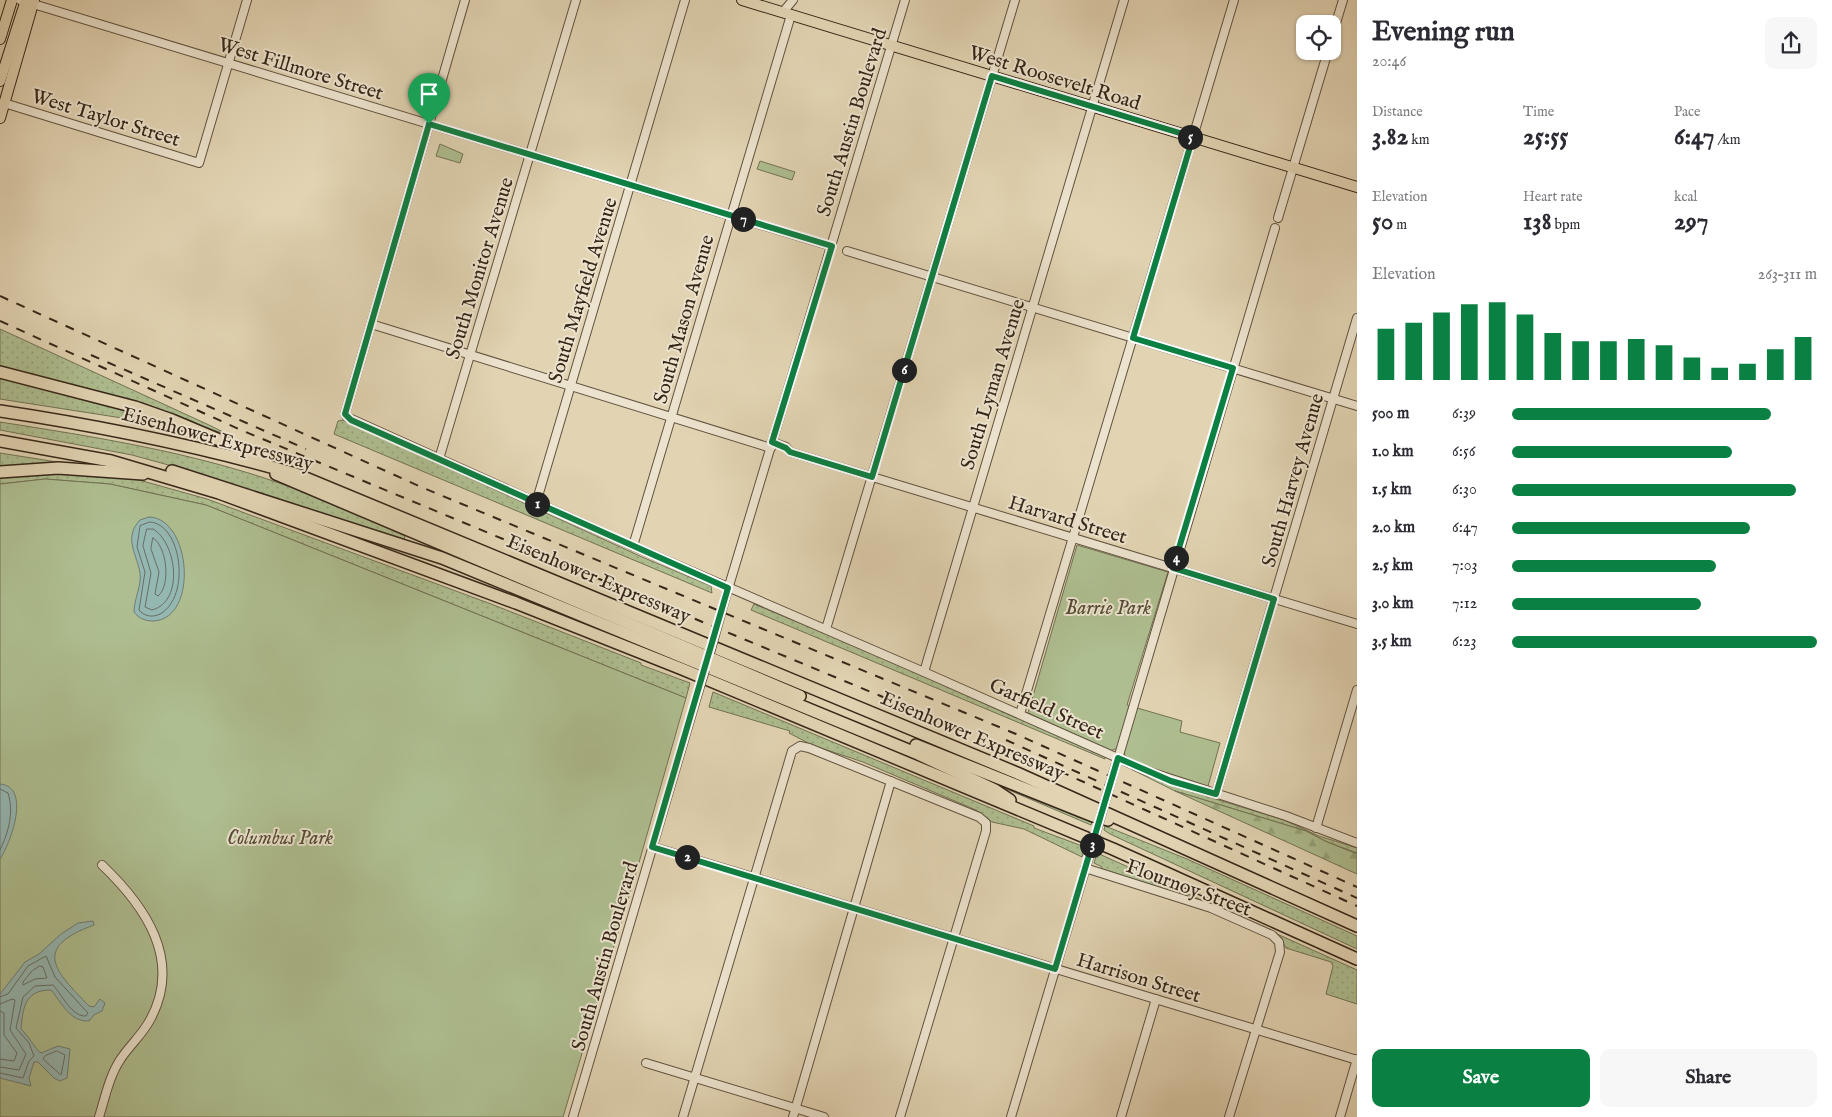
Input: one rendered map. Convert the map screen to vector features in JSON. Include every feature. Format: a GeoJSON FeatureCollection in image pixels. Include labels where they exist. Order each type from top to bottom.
{"type":"FeatureCollection","features":[{"type":"Feature","properties":{"kind":"highway"},"geometry":{"type":"LineString","coordinates":[[0,372],[135,407],[246,450],[296,474]]}},
{"type":"Feature","properties":{"kind":"highway","name":"Eisenhower Expressway"},"geometry":{"type":"LineString","coordinates":[[0,410],[110,428],[250,461],[296,474],[1008,769],[1357,926]]}},
{"type":"Feature","properties":{"kind":"highway"},"geometry":{"type":"LineString","coordinates":[[0,441],[111,461],[150,465],[194,477],[442,558],[707,661],[1093,816],[1139,827]]}},
{"type":"Feature","properties":{"kind":"highway"},"geometry":{"type":"LineString","coordinates":[[111,461],[273,512],[516,602],[1032,815],[1173,875],[1357,959]]}},
{"type":"Feature","properties":{"kind":"highway"},"geometry":{"type":"LineString","coordinates":[[250,461],[288,481],[918,754],[995,790],[1032,815]]}},
{"type":"Feature","properties":{"kind":"highway"},"geometry":{"type":"LineString","coordinates":[[0,472],[58,468],[124,474],[155,474]]}},
{"type":"Feature","properties":{"kind":"main road"},"geometry":{"type":"LineString","coordinates":[[0,39],[12,0]]}},
{"type":"Feature","properties":{"kind":"main road","name":"West Roosevelt Road"},"geometry":{"type":"LineString","coordinates":[[742,0],[1357,187]]}},
{"type":"Feature","properties":{"kind":"main road"},"geometry":{"type":"LineString","coordinates":[[0,81],[28,1]]}},
{"type":"Feature","properties":{"kind":"main road"},"geometry":{"type":"LineString","coordinates":[[0,118],[28,1]]}},
{"type":"Feature","properties":{"kind":"street"},"geometry":{"type":"LineString","coordinates":[[228,63],[247,0]]}},
{"type":"Feature","properties":{"kind":"street"},"geometry":{"type":"LineString","coordinates":[[371,324],[465,0]]}},
{"type":"Feature","properties":{"kind":"street","name":"South Monitor Avenue"},"geometry":{"type":"LineString","coordinates":[[439,459],[576,0]]}},
{"type":"Feature","properties":{"kind":"street","name":"South Mayfield Avenue"},"geometry":{"type":"LineString","coordinates":[[536,503],[685,0]]}},
{"type":"Feature","properties":{"kind":"street"},"geometry":{"type":"LineString","coordinates":[[787,14],[794,0]]}},
{"type":"Feature","properties":{"kind":"street","name":"South Austin Boulevard"},"geometry":{"type":"LineString","coordinates":[[573,1117],[728,588],[905,0]]}},
{"type":"Feature","properties":{"kind":"street"},"geometry":{"type":"LineString","coordinates":[[826,629],[1015,0]]}},
{"type":"Feature","properties":{"kind":"street","name":"South Lyman Avenue"},"geometry":{"type":"LineString","coordinates":[[924,672],[1124,0]]}},
{"type":"Feature","properties":{"kind":"street"},"geometry":{"type":"LineString","coordinates":[[1020,714],[1234,0]]}},
{"type":"Feature","properties":{"kind":"street"},"geometry":{"type":"LineString","coordinates":[[1339,15],[1344,0]]}},
{"type":"Feature","properties":{"kind":"street","name":"West Fillmore Street"},"geometry":{"type":"LineString","coordinates":[[28,1],[832,246]]}},
{"type":"Feature","properties":{"kind":"street","name":"South Mason Avenue"},"geometry":{"type":"LineString","coordinates":[[633,546],[787,14]]}},
{"type":"Feature","properties":{"kind":"street"},"geometry":{"type":"LineString","coordinates":[[1278,218],[1325,60]]}},
{"type":"Feature","properties":{"kind":"street","name":"West Taylor Street"},"geometry":{"type":"LineString","coordinates":[[4,104],[199,162],[228,63]]}},
{"type":"Feature","properties":{"kind":"street"},"geometry":{"type":"LineString","coordinates":[[1011,1117],[1274,228]]}},
{"type":"Feature","properties":{"kind":"street"},"geometry":{"type":"LineString","coordinates":[[847,251],[1357,406]]}},
{"type":"Feature","properties":{"kind":"street","name":"South Harvey Avenue"},"geometry":{"type":"LineString","coordinates":[[1216,794],[1357,318]]}},
{"type":"Feature","properties":{"kind":"street","name":"Harvard Street"},"geometry":{"type":"LineString","coordinates":[[371,324],[671,417],[786,448],[790,452],[1357,624]]}},
{"type":"Feature","properties":{"kind":"street","name":"Garfield Street"},"geometry":{"type":"LineString","coordinates":[[371,324],[345,414],[351,420],[728,588],[1020,714],[1117,761],[1357,843]]}},
{"type":"Feature","properties":{"kind":"street"},"geometry":{"type":"LineString","coordinates":[[1316,828],[1357,690]]}},
{"type":"Feature","properties":{"kind":"street"},"geometry":{"type":"LineString","coordinates":[[683,1117],[788,761],[796,747],[809,748],[979,817],[986,823],[986,831],[900,1117]]}},
{"type":"Feature","properties":{"kind":"street"},"geometry":{"type":"LineString","coordinates":[[792,1117],[891,781]]}},
{"type":"Feature","properties":{"kind":"street","name":"Harrison Street"},"geometry":{"type":"LineString","coordinates":[[652,847],[1357,1060]]}},
{"type":"Feature","properties":{"kind":"street"},"geometry":{"type":"LineString","coordinates":[[99,1117],[114,1068],[153,1013],[161,980],[158,944],[153,928],[145,913],[126,888],[102,865]]}},
{"type":"Feature","properties":{"kind":"street","name":"Flournoy Street"},"geometry":{"type":"LineString","coordinates":[[1085,868],[1211,908],[1272,935],[1279,942],[1280,952],[1256,1030]]}},
{"type":"Feature","properties":{"kind":"street"},"geometry":{"type":"LineString","coordinates":[[1121,1117],[1156,999]]}},
{"type":"Feature","properties":{"kind":"street"},"geometry":{"type":"LineString","coordinates":[[1229,1117],[1256,1030]]}},
{"type":"Feature","properties":{"kind":"street"},"geometry":{"type":"LineString","coordinates":[[1340,1117],[1357,1060]]}},
{"type":"Feature","properties":{"kind":"street"},"geometry":{"type":"LineString","coordinates":[[646,1064],[824,1117]]}},
{"type":"Feature","properties":{"kind":"green space"},"geometry":{"type":"Polygon","coordinates":[[[440,144],[463,154],[460,163],[436,156],[440,144]]]}},
{"type":"Feature","properties":{"kind":"green space"},"geometry":{"type":"Polygon","coordinates":[[[760,161],[795,172],[792,180],[757,169],[760,161]]]}},
{"type":"Feature","properties":{"kind":"green space"},"geometry":{"type":"Polygon","coordinates":[[[0,329],[229,435],[193,424],[194,422],[143,403],[0,366],[0,329]]]}},
{"type":"Feature","properties":{"kind":"green space"},"geometry":{"type":"Polygon","coordinates":[[[0,378],[161,420],[188,430],[188,433],[122,418],[0,399],[0,378]]]}},
{"type":"Feature","properties":{"kind":"green space"},"geometry":{"type":"Polygon","coordinates":[[[343,420],[642,557],[711,586],[712,593],[334,434],[338,421],[343,420]]]}},
{"type":"Feature","properties":{"kind":"green space"},"geometry":{"type":"Polygon","coordinates":[[[0,422],[178,454],[248,473],[329,502],[405,536],[404,540],[194,472],[132,455],[0,430],[0,422]]]}},
{"type":"Feature","properties":{"kind":"green space"},"geometry":{"type":"Polygon","coordinates":[[[0,453],[57,462],[56,465],[0,470],[0,453]]]}},
{"type":"Feature","properties":{"kind":"green space"},"geometry":{"type":"Polygon","coordinates":[[[53,473],[112,475],[139,480],[207,499],[491,604],[690,683],[686,698],[206,505],[110,484],[45,479],[0,484],[0,478],[53,473]]]}},
{"type":"Feature","properties":{"kind":"green space","name":"Columbus Park"},"geometry":{"type":"Polygon","coordinates":[[[45,479],[110,484],[206,505],[686,698],[563,1117],[0,1117],[0,484],[45,479]]]}},
{"type":"Feature","properties":{"kind":"green space","name":"Barrie Park"},"geometry":{"type":"Polygon","coordinates":[[[1077,545],[1168,572],[1127,705],[1182,721],[1180,732],[1220,743],[1207,790],[1172,780],[1126,758],[1124,752],[1115,749],[1110,751],[1028,713],[1077,545]]]}},
{"type":"Feature","properties":{"kind":"green space"},"geometry":{"type":"Polygon","coordinates":[[[754,604],[934,679],[1105,757],[1105,759],[751,610],[754,604]]]}},
{"type":"Feature","properties":{"kind":"green space"},"geometry":{"type":"Polygon","coordinates":[[[713,692],[1034,826],[1034,828],[1085,847],[1082,857],[1024,829],[992,822],[976,810],[863,762],[812,745],[789,733],[790,731],[709,707],[713,692]]]}},
{"type":"Feature","properties":{"kind":"green space"},"geometry":{"type":"Polygon","coordinates":[[[1131,769],[1173,786],[1284,820],[1319,836],[1357,848],[1357,853],[1325,841],[1306,831],[1175,791],[1131,769]]]}},
{"type":"Feature","properties":{"kind":"green space"},"geometry":{"type":"Polygon","coordinates":[[[997,785],[1092,822],[1091,825],[997,785]]]}},
{"type":"Feature","properties":{"kind":"green space"},"geometry":{"type":"Polygon","coordinates":[[[1175,791],[1306,831],[1357,854],[1357,874],[1175,791]]]}},
{"type":"Feature","properties":{"kind":"green space"},"geometry":{"type":"Polygon","coordinates":[[[1105,826],[1187,859],[1357,936],[1357,949],[1110,834],[1104,830],[1105,826]]]}},
{"type":"Feature","properties":{"kind":"green space"},"geometry":{"type":"Polygon","coordinates":[[[1097,853],[1223,910],[1101,869],[1102,867],[1094,863],[1097,853]]]}},
{"type":"Feature","properties":{"kind":"green space"},"geometry":{"type":"Polygon","coordinates":[[[1223,910],[1230,912],[1259,926],[1223,910]]]}},
{"type":"Feature","properties":{"kind":"green space"},"geometry":{"type":"Polygon","coordinates":[[[1259,926],[1357,970],[1357,1004],[1326,994],[1333,966],[1331,962],[1286,948],[1278,935],[1259,926]]]}},
{"type":"Feature","properties":{"kind":"water"},"geometry":{"type":"Polygon","coordinates":[[[149,517],[163,522],[174,533],[181,550],[184,568],[183,587],[178,604],[168,616],[154,621],[143,619],[134,612],[140,573],[132,546],[132,533],[140,520],[149,517]]]}},
{"type":"Feature","properties":{"kind":"water"},"geometry":{"type":"Polygon","coordinates":[[[0,784],[10,787],[15,795],[17,805],[13,829],[0,859],[0,784]]]}},
{"type":"Feature","properties":{"kind":"water"},"geometry":{"type":"Polygon","coordinates":[[[93,921],[94,925],[62,942],[56,952],[55,961],[67,982],[89,1006],[94,1007],[100,999],[105,1003],[102,1011],[94,1015],[89,1021],[77,1018],[67,1011],[51,990],[36,993],[31,997],[27,1001],[23,1014],[21,1029],[41,1053],[58,1046],[70,1049],[67,1078],[60,1081],[54,1078],[38,1062],[34,1062],[29,1078],[31,1086],[0,1078],[0,994],[25,962],[39,954],[61,934],[78,923],[93,921]]]}},
{"type":"Feature","properties":{"kind":"railway"},"geometry":{"type":"LineString","coordinates":[[0,296],[421,487],[1016,734],[1357,887]]}},
{"type":"Feature","properties":{"kind":"railway"},"geometry":{"type":"LineString","coordinates":[[0,321],[241,430],[1044,764],[1357,906]]}},
{"type":"Feature","properties":{"kind":"railway"},"geometry":{"type":"LineString","coordinates":[[91,355],[306,449]]}},
{"type":"Feature","properties":{"kind":"railway"},"geometry":{"type":"LineString","coordinates":[[1006,740],[1357,898]]}},
{"type":"Feature","properties":{"kind":"route"},"geometry":{"type":"LineString","coordinates":[[992,76],[1193,137],[1133,338],[1233,368],[1173,568],[1274,599],[1216,794],[1171,781],[1118,758],[1055,969],[652,847],[728,588],[351,420],[345,414],[429,124],[832,246],[772,442],[786,448],[790,452],[872,477],[992,76]]}}]}
